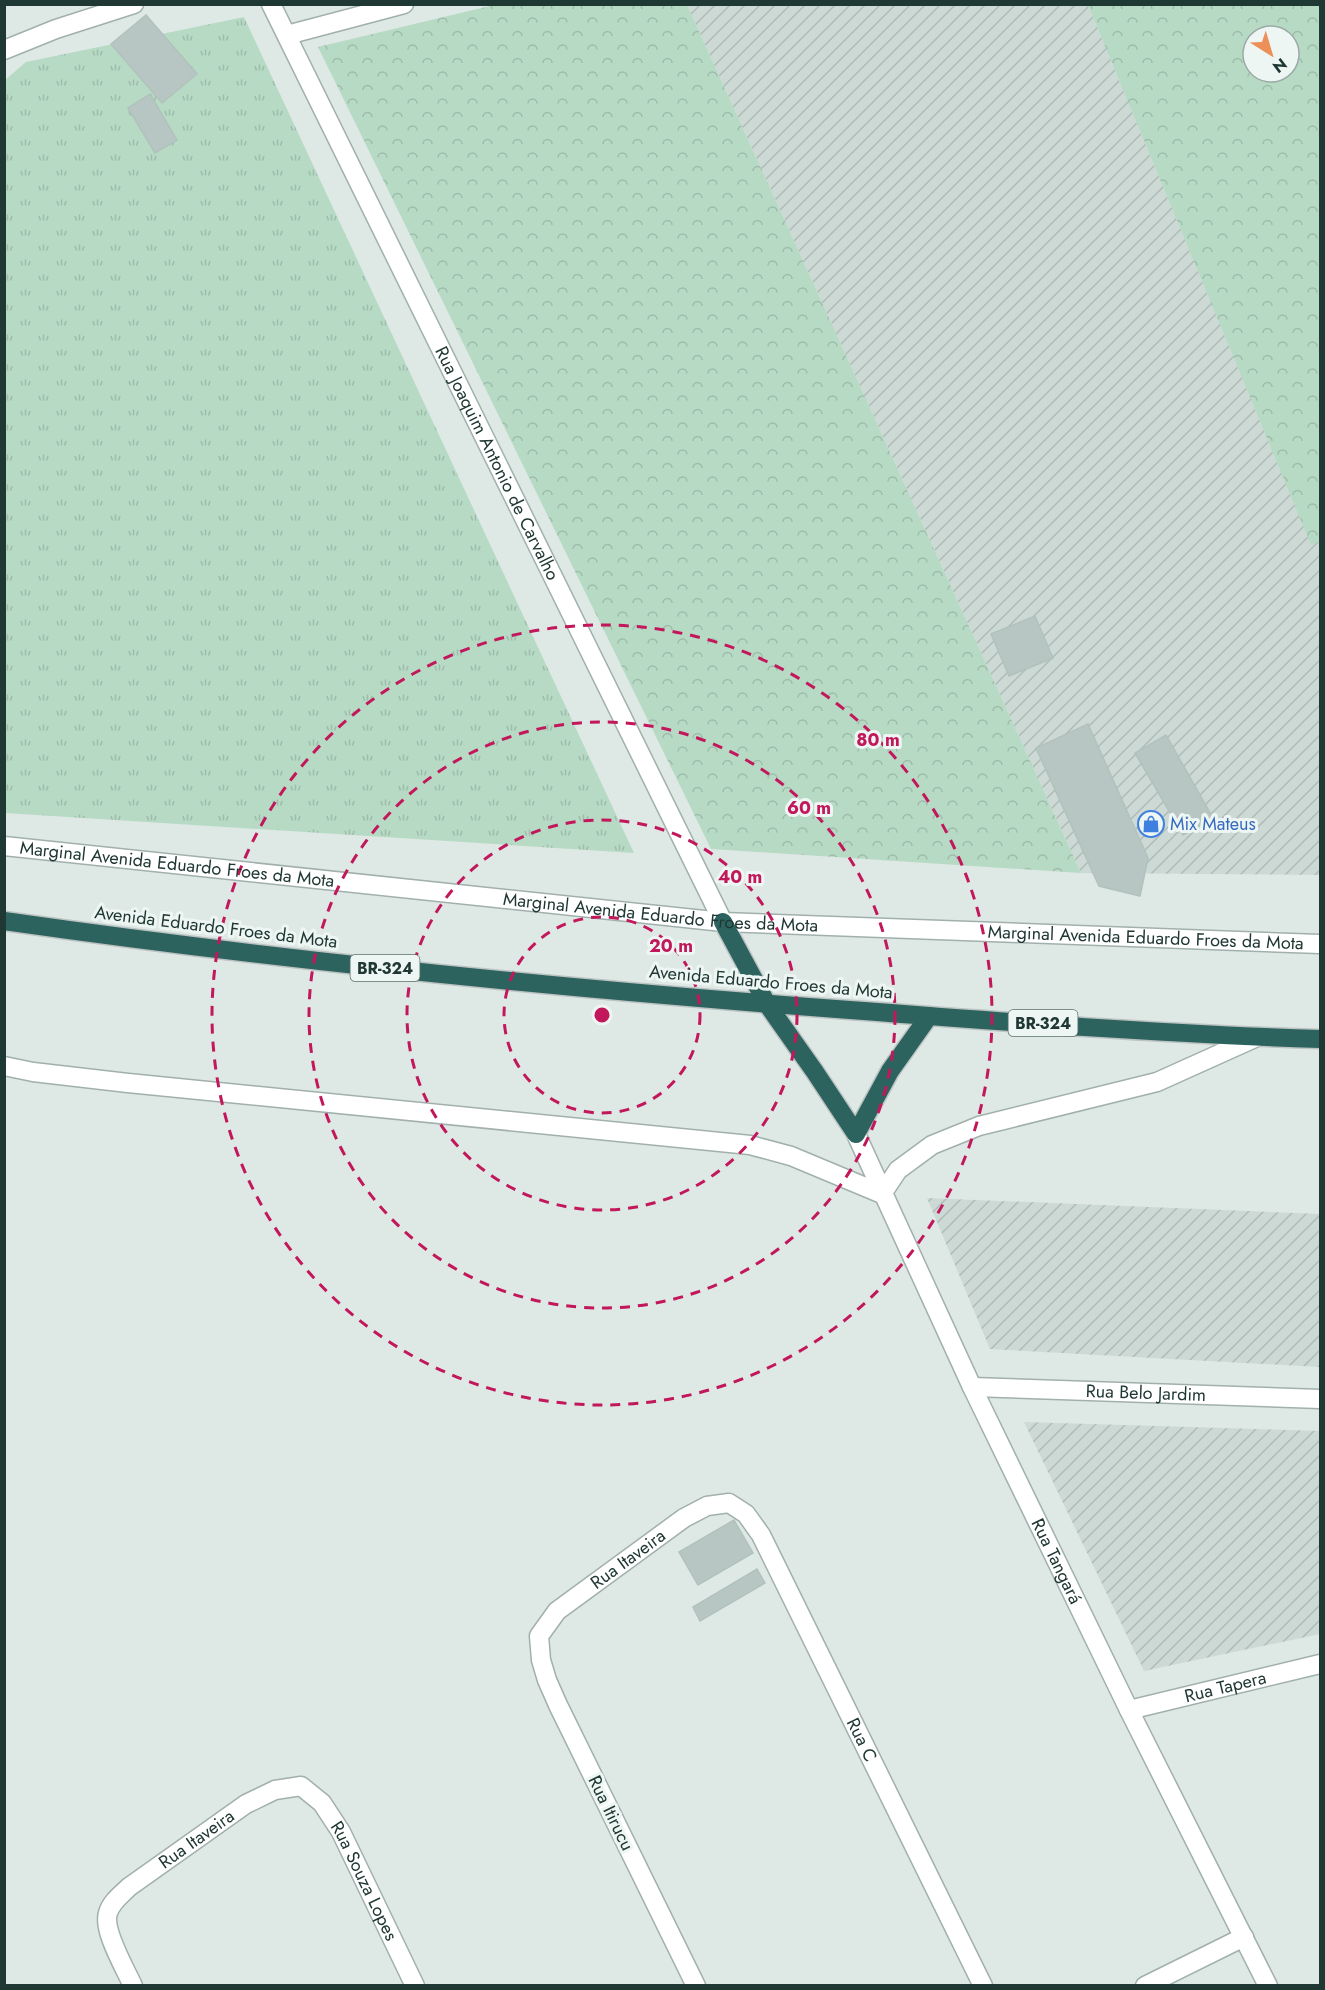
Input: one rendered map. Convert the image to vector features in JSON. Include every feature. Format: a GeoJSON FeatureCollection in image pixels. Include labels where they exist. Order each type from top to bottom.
{"type":"FeatureCollection","features":[{"type":"Feature","properties":{"kind":"highway","name":"Avenida Eduardo Froes da Mota"},"geometry":{"type":"LineString","coordinates":[[4,921],[442,975],[929,1016],[1320,1039]]}},
{"type":"Feature","properties":{"kind":"highway"},"geometry":{"type":"LineString","coordinates":[[723,921],[767,1004],[855,1134],[890,1071],[929,1016]]}},
{"type":"Feature","properties":{"kind":"street"},"geometry":{"type":"LineString","coordinates":[[6,43],[134,4]]}},
{"type":"Feature","properties":{"kind":"street","name":"Rua Joaquim Antonio de Carvalho"},"geometry":{"type":"LineString","coordinates":[[271,4],[723,921]]}},
{"type":"Feature","properties":{"kind":"street"},"geometry":{"type":"LineString","coordinates":[[287,35],[404,4]]}},
{"type":"Feature","properties":{"kind":"street","name":"Marginal Avenida Eduardo Froes da Mota"},"geometry":{"type":"LineString","coordinates":[[4,846],[723,921],[1320,944]]}},
{"type":"Feature","properties":{"kind":"street"},"geometry":{"type":"LineString","coordinates":[[4,1066],[33,1072],[128,1083],[750,1145],[791,1156],[882,1194],[898,1170],[932,1145],[979,1126],[1157,1082],[1257,1037]]}},
{"type":"Feature","properties":{"kind":"street","name":"Rua Tangará"},"geometry":{"type":"LineString","coordinates":[[855,1134],[972,1387],[1129,1710],[1268,1986]]}},
{"type":"Feature","properties":{"kind":"street","name":"Rua Belo Jardim"},"geometry":{"type":"LineString","coordinates":[[972,1387],[1320,1399]]}},
{"type":"Feature","properties":{"kind":"street","name":"Rua Itaveira"},"geometry":{"type":"LineString","coordinates":[[539,1636],[557,1611],[684,1518],[707,1506],[729,1503]]}},
{"type":"Feature","properties":{"kind":"street","name":"Rua C"},"geometry":{"type":"LineString","coordinates":[[729,1503],[747,1514],[761,1535],[983,1986]]}},
{"type":"Feature","properties":{"kind":"street","name":"Rua Itirucu"},"geometry":{"type":"LineString","coordinates":[[539,1636],[541,1660],[558,1706],[696,1986]]}},
{"type":"Feature","properties":{"kind":"street","name":"Rua Tapera"},"geometry":{"type":"LineString","coordinates":[[1129,1710],[1320,1664]]}},
{"type":"Feature","properties":{"kind":"street","name":"Rua Itaveira"},"geometry":{"type":"LineString","coordinates":[[133,1986],[114,1947],[107,1915],[115,1900],[129,1887],[246,1804],[275,1790],[301,1786]]}},
{"type":"Feature","properties":{"kind":"street","name":"Rua Souza Lopes"},"geometry":{"type":"LineString","coordinates":[[301,1786],[322,1803],[341,1832],[415,1986]]}},
{"type":"Feature","properties":{"kind":"street"},"geometry":{"type":"LineString","coordinates":[[1146,1986],[1244,1937]]}},
{"type":"Feature","properties":{"kind":"shaded area"},"geometry":{"type":"Polygon","coordinates":[[[687,5],[1088,5],[1311,544],[1320,541],[1320,875],[1081,873],[687,5]]]}},
{"type":"Feature","properties":{"kind":"shaded area"},"geometry":{"type":"Polygon","coordinates":[[[927,1198],[1320,1214],[1320,1367],[990,1349],[927,1198]]]}},
{"type":"Feature","properties":{"kind":"shaded area"},"geometry":{"type":"Polygon","coordinates":[[[1024,1422],[1320,1431],[1320,1634],[1144,1671],[1024,1422]]]}},
{"type":"Feature","properties":{"kind":"green space"},"geometry":{"type":"Polygon","coordinates":[[[498,4],[687,5],[1081,873],[711,849],[318,47],[498,4]]]}},
{"type":"Feature","properties":{"kind":"green space"},"geometry":{"type":"Polygon","coordinates":[[[1088,5],[1320,5],[1320,541],[1311,545],[1088,5]]]}},
{"type":"Feature","properties":{"kind":"green space"},"geometry":{"type":"Polygon","coordinates":[[[244,17],[634,853],[5,813],[5,80],[26,62],[244,17]]]}},
{"type":"Feature","properties":{"kind":"building"},"geometry":{"type":"Polygon","coordinates":[[[146,15],[197,74],[162,103],[111,44],[146,15]]]}},
{"type":"Feature","properties":{"kind":"building"},"geometry":{"type":"Polygon","coordinates":[[[150,94],[177,140],[155,153],[128,108],[150,94]]]}},
{"type":"Feature","properties":{"kind":"building"},"geometry":{"type":"Polygon","coordinates":[[[1035,616],[1053,658],[1009,676],[991,634],[1035,616]]]}},
{"type":"Feature","properties":{"kind":"building"},"geometry":{"type":"Polygon","coordinates":[[[1088,724],[1148,858],[1140,896],[1099,886],[1036,748],[1088,724]]]}},
{"type":"Feature","properties":{"kind":"building"},"geometry":{"type":"Polygon","coordinates":[[[1166,735],[1213,818],[1183,835],[1135,753],[1166,735]]]}},
{"type":"Feature","properties":{"kind":"building"},"geometry":{"type":"Polygon","coordinates":[[[734,1520],[753,1553],[698,1585],[679,1552],[734,1520]]]}},
{"type":"Feature","properties":{"kind":"building"},"geometry":{"type":"Polygon","coordinates":[[[757,1569],[765,1583],[700,1621],[693,1607],[757,1569]]]}},
{"type":"Feature","properties":{"kind":"place","name":"Mix Mateus"},"geometry":{"type":"Point","coordinates":[1151,824]}}]}
